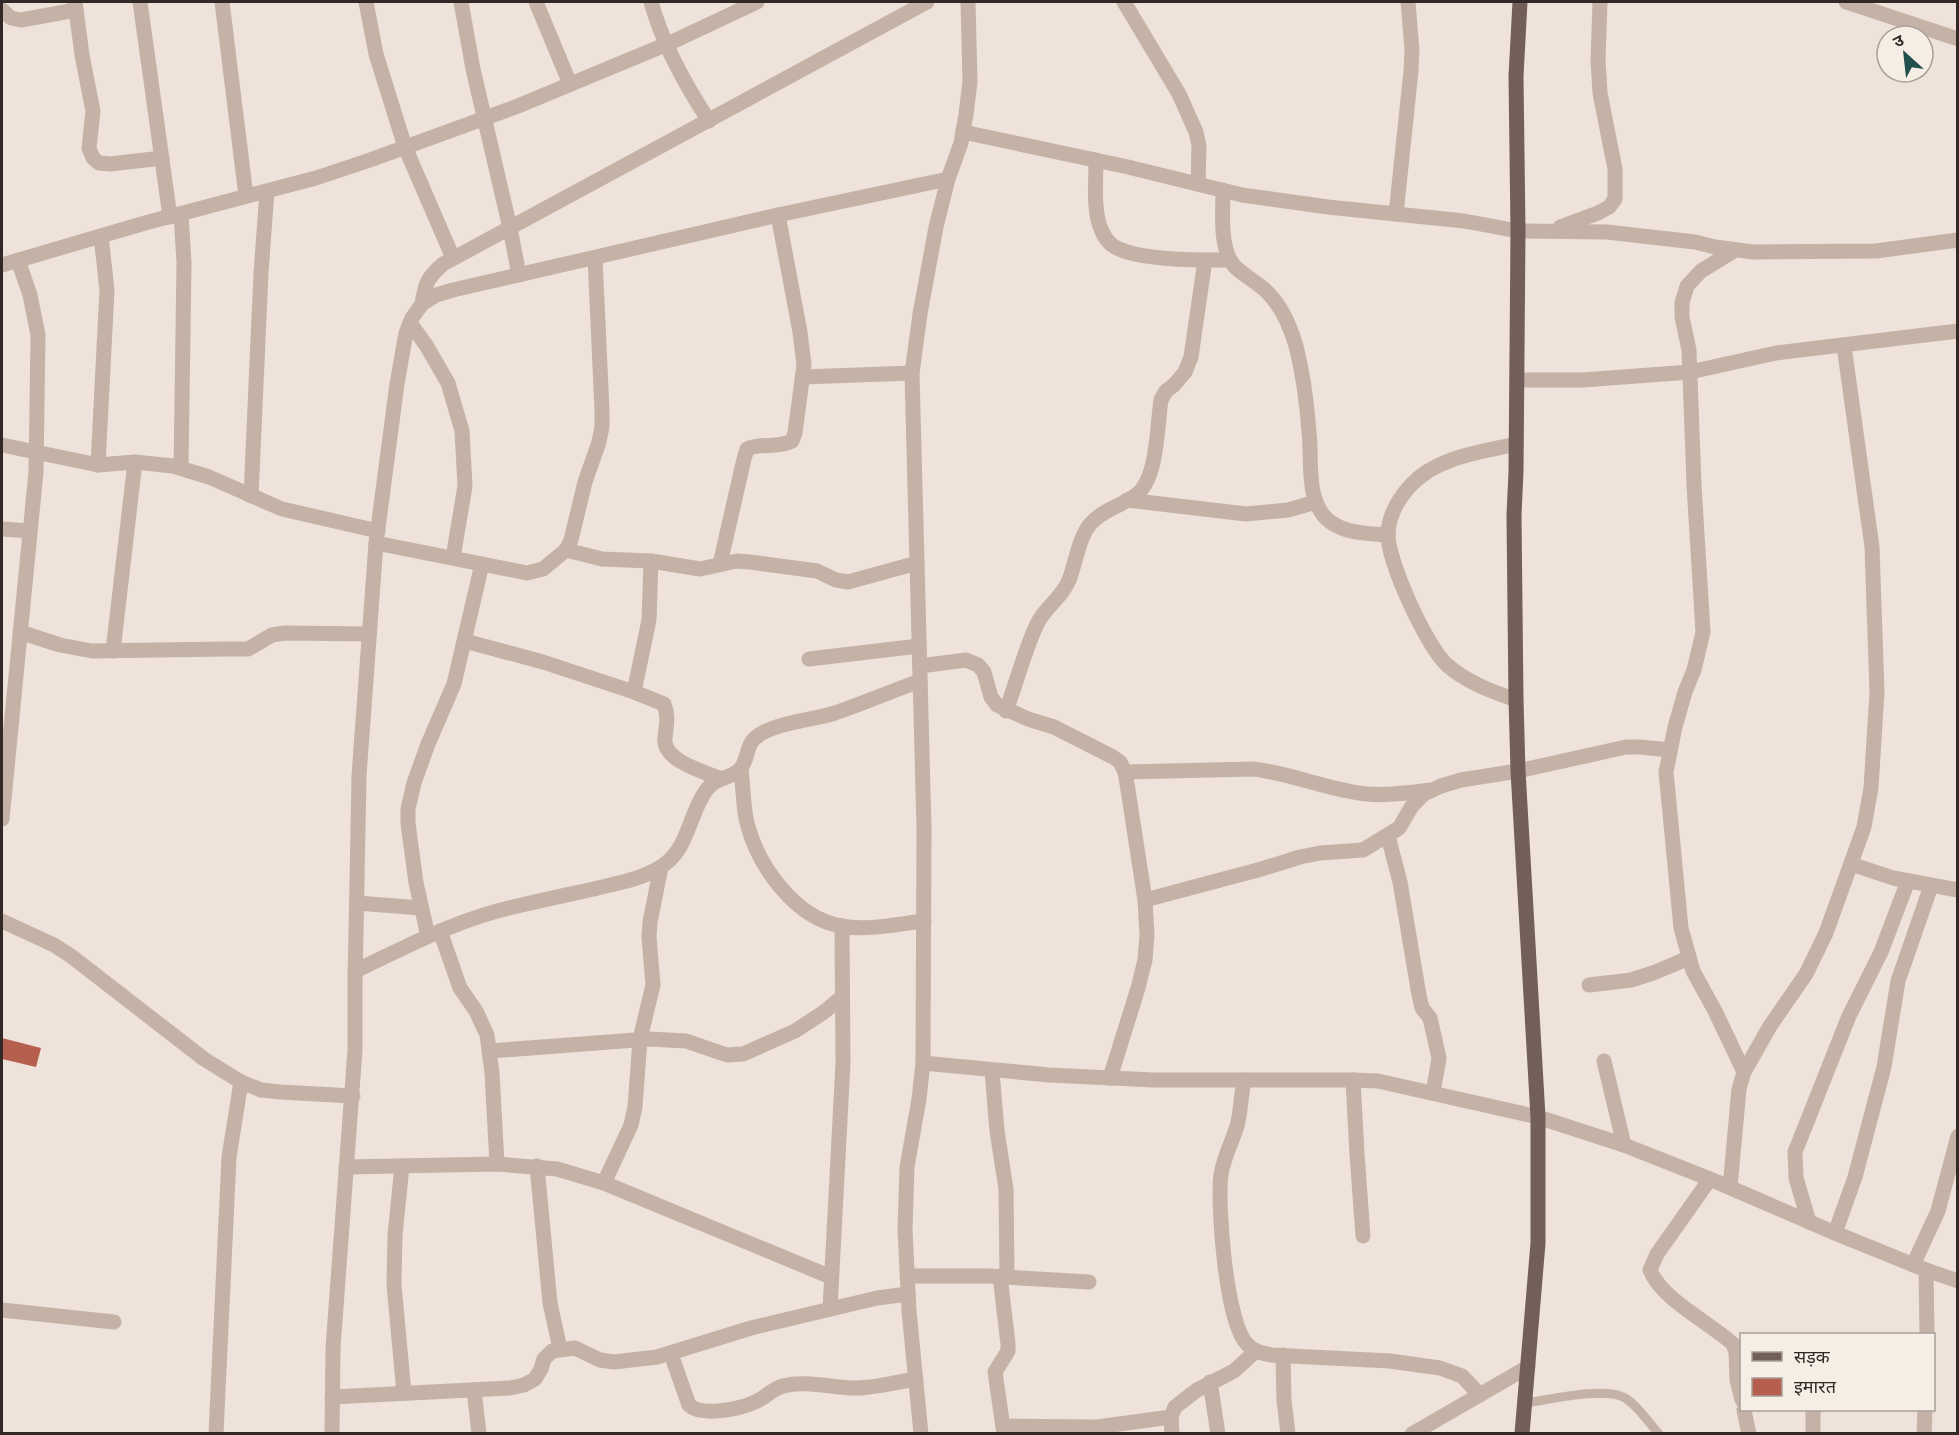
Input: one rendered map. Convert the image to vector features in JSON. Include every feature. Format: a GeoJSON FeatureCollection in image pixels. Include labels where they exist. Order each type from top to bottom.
{"type":"FeatureCollection","features":[{"type":"Feature","properties":{"kind":"main road"},"geometry":{"type":"LineString","coordinates":[[1520,2],[1516,76],[1518,231],[1514,515],[1516,700],[1538,1117],[1538,1243],[1522,1434]]}},
{"type":"Feature","properties":{"kind":"street"},"geometry":{"type":"LineString","coordinates":[[140,2],[162,158],[176,215],[184,263],[181,468]]}},
{"type":"Feature","properties":{"kind":"street"},"geometry":{"type":"LineString","coordinates":[[222,2],[246,196]]}},
{"type":"Feature","properties":{"kind":"street"},"geometry":{"type":"LineString","coordinates":[[366,2],[376,54],[405,147],[453,258]]}},
{"type":"Feature","properties":{"kind":"street"},"geometry":{"type":"LineString","coordinates":[[461,2],[473,69],[519,275]]}},
{"type":"Feature","properties":{"kind":"street"},"geometry":{"type":"LineString","coordinates":[[536,2],[570,84]]}},
{"type":"Feature","properties":{"kind":"street"},"geometry":{"type":"LineString","coordinates":[[651,2],[666,45],[689,90],[709,121]]}},
{"type":"Feature","properties":{"kind":"street"},"geometry":{"type":"LineString","coordinates":[[2,265],[316,178],[405,147],[485,118],[666,45],[757,2]]}},
{"type":"Feature","properties":{"kind":"street"},"geometry":{"type":"LineString","coordinates":[[422,304],[424,288],[429,276],[453,258],[927,2]]}},
{"type":"Feature","properties":{"kind":"street"},"geometry":{"type":"LineString","coordinates":[[921,1434],[908,1294],[905,1229],[907,1167],[923,1063],[924,828],[912,373],[929,264],[948,179],[963,132],[970,82],[968,2]]}},
{"type":"Feature","properties":{"kind":"street"},"geometry":{"type":"LineString","coordinates":[[1124,2],[1179,94],[1196,132],[1199,146],[1198,184]]}},
{"type":"Feature","properties":{"kind":"street"},"geometry":{"type":"LineString","coordinates":[[1396,214],[1411,71],[1412,50],[1408,2]]}},
{"type":"Feature","properties":{"kind":"street"},"geometry":{"type":"LineString","coordinates":[[1549,231],[1598,213],[1609,207],[1615,200],[1615,169],[1600,93],[1598,60],[1600,2]]}},
{"type":"Feature","properties":{"kind":"street"},"geometry":{"type":"LineString","coordinates":[[1852,3],[1958,39]]}},
{"type":"Feature","properties":{"kind":"street"},"geometry":{"type":"LineString","coordinates":[[2,11],[11,18],[21,20],[76,6],[81,55],[93,111],[89,148],[93,158],[99,163],[110,164],[162,158]]}},
{"type":"Feature","properties":{"kind":"street"},"geometry":{"type":"LineString","coordinates":[[963,132],[1267,199],[1464,221],[1518,231],[1607,232],[1695,242],[1753,252],[1876,251],[1958,240]]}},
{"type":"Feature","properties":{"kind":"street"},"geometry":{"type":"LineString","coordinates":[[1096,160],[1097,217],[1108,242],[1133,254],[1230,260]]}},
{"type":"Feature","properties":{"kind":"street"},"geometry":{"type":"LineString","coordinates":[[332,1434],[333,1348],[355,1050],[359,776],[377,537],[397,384],[406,333],[410,323],[422,304],[436,295],[778,215],[948,179]]}},
{"type":"Feature","properties":{"kind":"street"},"geometry":{"type":"LineString","coordinates":[[1223,190],[1223,233],[1230,260],[1273,297],[1288,323],[1295,345],[1305,394],[1316,502],[1335,526],[1352,532],[1388,535]]}},
{"type":"Feature","properties":{"kind":"street"},"geometry":{"type":"LineString","coordinates":[[251,496],[267,191]]}},
{"type":"Feature","properties":{"kind":"street"},"geometry":{"type":"LineString","coordinates":[[720,564],[747,449],[754,446],[783,445],[792,441],[795,433],[804,365],[803,350],[778,215]]}},
{"type":"Feature","properties":{"kind":"street"},"geometry":{"type":"LineString","coordinates":[[98,465],[107,290],[101,236]]}},
{"type":"Feature","properties":{"kind":"street"},"geometry":{"type":"LineString","coordinates":[[1735,250],[1701,271],[1686,286],[1682,303],[1682,317],[1689,350],[1703,632],[1694,670],[1685,692],[1666,772],[1681,928],[1693,971],[1744,1072]]}},
{"type":"Feature","properties":{"kind":"street"},"geometry":{"type":"LineString","coordinates":[[2,445],[98,465],[135,462],[181,468],[300,514],[377,537],[453,558],[527,573],[536,572],[566,550],[572,540],[585,482],[596,454],[602,427],[595,258]]}},
{"type":"Feature","properties":{"kind":"street"},"geometry":{"type":"LineString","coordinates":[[2,819],[36,472],[38,335],[30,295],[18,260]]}},
{"type":"Feature","properties":{"kind":"street"},"geometry":{"type":"LineString","coordinates":[[1006,711],[1036,625],[1049,605],[1062,594],[1085,531],[1094,520],[1137,494],[1147,481],[1161,400],[1166,391],[1185,372],[1191,357],[1204,260]]}},
{"type":"Feature","properties":{"kind":"street"},"geometry":{"type":"LineString","coordinates":[[410,323],[448,383],[462,431],[465,486],[453,558]]}},
{"type":"Feature","properties":{"kind":"street"},"geometry":{"type":"LineString","coordinates":[[1517,380],[1583,380],[1690,372],[1776,353],[1958,331]]}},
{"type":"Feature","properties":{"kind":"street"},"geometry":{"type":"LineString","coordinates":[[1730,1187],[1740,1089],[1744,1072],[1770,1026],[1806,974],[1826,933],[1864,827],[1871,788],[1877,692],[1872,547],[1844,346]]}},
{"type":"Feature","properties":{"kind":"street"},"geometry":{"type":"LineString","coordinates":[[802,377],[912,373]]}},
{"type":"Feature","properties":{"kind":"street"},"geometry":{"type":"LineString","coordinates":[[1516,444],[1463,456],[1434,467],[1412,483],[1398,501],[1390,518],[1388,535],[1394,563],[1419,622],[1445,664],[1464,679],[1483,689],[1516,700]]}},
{"type":"Feature","properties":{"kind":"street"},"geometry":{"type":"LineString","coordinates":[[113,651],[135,462]]}},
{"type":"Feature","properties":{"kind":"street"},"geometry":{"type":"LineString","coordinates":[[1127,500],[1246,514],[1288,510],[1316,502]]}},
{"type":"Feature","properties":{"kind":"street"},"geometry":{"type":"LineString","coordinates":[[2,529],[30,531]]}},
{"type":"Feature","properties":{"kind":"street"},"geometry":{"type":"LineString","coordinates":[[566,550],[602,559],[651,561],[700,568],[737,561],[817,571],[836,580],[848,582],[917,563]]}},
{"type":"Feature","properties":{"kind":"street"},"geometry":{"type":"LineString","coordinates":[[634,692],[649,620],[651,561]]}},
{"type":"Feature","properties":{"kind":"street"},"geometry":{"type":"LineString","coordinates":[[482,564],[454,684],[428,744],[414,783],[408,809],[409,835],[421,908],[460,988],[483,1024],[490,1051],[497,1164]]}},
{"type":"Feature","properties":{"kind":"street"},"geometry":{"type":"LineString","coordinates":[[20,632],[77,650],[113,651],[241,650],[248,649],[272,635],[285,633],[369,634]]}},
{"type":"Feature","properties":{"kind":"street"},"geometry":{"type":"LineString","coordinates":[[465,641],[543,662],[634,692],[664,705],[667,711],[664,742],[666,750],[688,766],[719,778]]}},
{"type":"Feature","properties":{"kind":"street"},"geometry":{"type":"LineString","coordinates":[[809,660],[919,646]]}},
{"type":"Feature","properties":{"kind":"street"},"geometry":{"type":"LineString","coordinates":[[924,921],[881,927],[842,926],[813,916],[787,896],[774,879],[751,836],[746,820],[741,769],[752,741],[759,734],[773,728],[835,713],[920,673],[966,660],[978,665],[984,672],[991,697],[997,705],[1006,711],[1054,727],[1097,747],[1120,762],[1125,772],[1145,900],[1147,935],[1145,960],[1138,988],[1110,1078]]}},
{"type":"Feature","properties":{"kind":"street"},"geometry":{"type":"LineString","coordinates":[[1145,900],[1300,857],[1363,850],[1399,828],[1412,806],[1424,794],[1461,780],[1518,771],[1626,747],[1670,750]]}},
{"type":"Feature","properties":{"kind":"street"},"geometry":{"type":"LineString","coordinates":[[355,971],[434,934],[495,912],[631,880],[661,867],[680,849],[704,793],[711,784],[741,769]]}},
{"type":"Feature","properties":{"kind":"street"},"geometry":{"type":"LineString","coordinates":[[1125,772],[1253,769],[1367,794],[1390,795],[1432,790]]}},
{"type":"Feature","properties":{"kind":"street"},"geometry":{"type":"LineString","coordinates":[[1388,836],[1400,882],[1422,1008],[1430,1018],[1436,1038],[1439,1058],[1433,1093]]}},
{"type":"Feature","properties":{"kind":"street"},"geometry":{"type":"LineString","coordinates":[[1851,864],[1908,881],[1958,890]]}},
{"type":"Feature","properties":{"kind":"street"},"geometry":{"type":"LineString","coordinates":[[604,1183],[631,1125],[635,1107],[640,1039],[653,985],[650,922],[661,867]]}},
{"type":"Feature","properties":{"kind":"street"},"geometry":{"type":"LineString","coordinates":[[1809,1222],[1796,1178],[1795,1152],[1849,1016],[1881,952],[1908,881]]}},
{"type":"Feature","properties":{"kind":"street"},"geometry":{"type":"LineString","coordinates":[[1835,1233],[1855,1177],[1884,1067],[1899,981],[1931,886]]}},
{"type":"Feature","properties":{"kind":"street"},"geometry":{"type":"LineString","coordinates":[[357,903],[421,908]]}},
{"type":"Feature","properties":{"kind":"street"},"geometry":{"type":"LineString","coordinates":[[2,921],[54,945],[71,956],[204,1059],[241,1082],[261,1090],[353,1096]]}},
{"type":"Feature","properties":{"kind":"street"},"geometry":{"type":"LineString","coordinates":[[830,1309],[843,1063],[842,926]]}},
{"type":"Feature","properties":{"kind":"street"},"geometry":{"type":"LineString","coordinates":[[1589,985],[1631,980],[1689,958]]}},
{"type":"Feature","properties":{"kind":"street"},"geometry":{"type":"LineString","coordinates":[[490,1051],[640,1039],[686,1041],[727,1055],[743,1054],[795,1031],[842,997]]}},
{"type":"Feature","properties":{"kind":"street"},"geometry":{"type":"LineString","coordinates":[[1604,1061],[1624,1145]]}},
{"type":"Feature","properties":{"kind":"street"},"geometry":{"type":"LineString","coordinates":[[923,1063],[992,1071],[1154,1080],[1378,1081],[1538,1117],[1624,1145],[1730,1187],[1835,1233],[1958,1281]]}},
{"type":"Feature","properties":{"kind":"street"},"geometry":{"type":"LineString","coordinates":[[992,1071],[997,1131],[1006,1189],[1003,1277],[1008,1351],[995,1372],[1004,1430],[1097,1427],[1171,1417]]}},
{"type":"Feature","properties":{"kind":"street"},"geometry":{"type":"LineString","coordinates":[[1244,1080],[1239,1114],[1222,1172],[1220,1216],[1228,1290],[1240,1334],[1246,1344],[1256,1351],[1283,1355],[1390,1361],[1440,1368],[1462,1376],[1480,1395]]}},
{"type":"Feature","properties":{"kind":"street"},"geometry":{"type":"LineString","coordinates":[[1353,1080],[1363,1236]]}},
{"type":"Feature","properties":{"kind":"street"},"geometry":{"type":"LineString","coordinates":[[216,1434],[229,1157],[241,1082]]}},
{"type":"Feature","properties":{"kind":"street"},"geometry":{"type":"LineString","coordinates":[[1927,1333],[1919,1267],[1938,1211],[1958,1136]]}},
{"type":"Feature","properties":{"kind":"street"},"geometry":{"type":"LineString","coordinates":[[346,1167],[497,1164],[557,1169],[604,1183],[831,1277]]}},
{"type":"Feature","properties":{"kind":"street"},"geometry":{"type":"LineString","coordinates":[[402,1166],[395,1235],[394,1285],[404,1393]]}},
{"type":"Feature","properties":{"kind":"street"},"geometry":{"type":"LineString","coordinates":[[537,1166],[550,1303],[560,1349]]}},
{"type":"Feature","properties":{"kind":"street"},"geometry":{"type":"LineString","coordinates":[[1710,1179],[1657,1254],[1650,1270],[1654,1280],[1666,1293],[1733,1344],[1736,1352],[1740,1392]]}},
{"type":"Feature","properties":{"kind":"street"},"geometry":{"type":"LineString","coordinates":[[907,1275],[1089,1282]]}},
{"type":"Feature","properties":{"kind":"street"},"geometry":{"type":"LineString","coordinates":[[332,1397],[510,1388],[524,1385],[535,1379],[544,1359],[552,1351],[560,1349],[575,1348],[600,1360],[614,1362],[657,1358],[735,1332],[877,1298],[908,1294]]}},
{"type":"Feature","properties":{"kind":"street"},"geometry":{"type":"LineString","coordinates":[[2,1310],[114,1322]]}},
{"type":"Feature","properties":{"kind":"street"},"geometry":{"type":"LineString","coordinates":[[1172,1434],[1171,1417],[1174,1407],[1210,1382],[1234,1371],[1256,1351]]}},
{"type":"Feature","properties":{"kind":"street"},"geometry":{"type":"LineString","coordinates":[[671,1354],[689,1405],[694,1410],[702,1412],[754,1403],[774,1390],[793,1384],[855,1388],[916,1379]]}},
{"type":"Feature","properties":{"kind":"street"},"geometry":{"type":"LineString","coordinates":[[1283,1355],[1284,1400],[1288,1434]]}},
{"type":"Feature","properties":{"kind":"street"},"geometry":{"type":"LineString","coordinates":[[1412,1434],[1528,1367]]}},
{"type":"Feature","properties":{"kind":"street"},"geometry":{"type":"LineString","coordinates":[[1210,1382],[1218,1434]]}},
{"type":"Feature","properties":{"kind":"street"},"geometry":{"type":"LineString","coordinates":[[474,1390],[479,1434]]}},
{"type":"Feature","properties":{"kind":"street"},"geometry":{"type":"LineString","coordinates":[[1744,1411],[1749,1434]]}},
{"type":"Feature","properties":{"kind":"street"},"geometry":{"type":"LineString","coordinates":[[1813,1411],[1813,1434]]}},
{"type":"Feature","properties":{"kind":"street"},"geometry":{"type":"LineString","coordinates":[[1924,1434],[1925,1411]]}},
{"type":"Feature","properties":{"kind":"lane"},"geometry":{"type":"LineString","coordinates":[[1526,1403],[1581,1395],[1623,1396],[1659,1434]]}},
{"type":"Feature","properties":{"kind":"building"},"geometry":{"type":"Polygon","coordinates":[[[2,1038],[41,1048],[36,1067],[2,1059],[2,1038]]]}}]}
